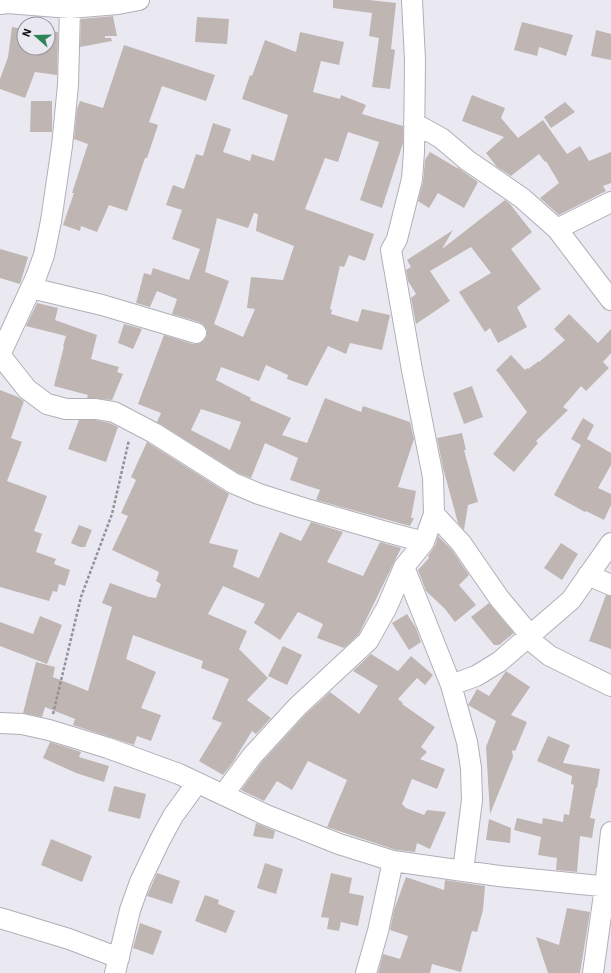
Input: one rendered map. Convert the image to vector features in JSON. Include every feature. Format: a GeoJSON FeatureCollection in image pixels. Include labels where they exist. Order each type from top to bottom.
{"type":"FeatureCollection","features":[{"type":"Feature","properties":{"kind":"street"},"geometry":{"type":"LineString","coordinates":[[0,4],[7,3],[70,8],[118,4],[140,0]]}},
{"type":"Feature","properties":{"kind":"street"},"geometry":{"type":"LineString","coordinates":[[223,795],[252,756],[298,706],[368,641],[387,607],[404,567],[424,542],[434,514],[433,477],[412,370],[392,250],[397,239],[412,179],[415,60],[412,0]]}},
{"type":"Feature","properties":{"kind":"street"},"geometry":{"type":"LineString","coordinates":[[70,8],[68,85],[62,146],[51,221],[44,254],[31,288],[0,355],[27,389],[47,404],[66,409],[96,409],[114,412],[154,433],[234,483],[259,494],[383,532],[424,542]]}},
{"type":"Feature","properties":{"kind":"street"},"geometry":{"type":"LineString","coordinates":[[414,123],[441,138],[467,160],[522,198],[557,229],[611,300]]}},
{"type":"Feature","properties":{"kind":"street"},"geometry":{"type":"LineString","coordinates":[[557,229],[611,202]]}},
{"type":"Feature","properties":{"kind":"street"},"geometry":{"type":"LineString","coordinates":[[31,288],[102,305],[196,333]]}},
{"type":"Feature","properties":{"kind":"street"},"geometry":{"type":"LineString","coordinates":[[434,514],[462,543],[499,598],[530,635],[535,644],[550,656],[611,686]]}},
{"type":"Feature","properties":{"kind":"street"},"geometry":{"type":"LineString","coordinates":[[451,684],[476,676],[499,662],[571,600],[611,543]]}},
{"type":"Feature","properties":{"kind":"street"},"geometry":{"type":"LineString","coordinates":[[404,567],[451,684],[467,742],[471,768],[472,800],[463,871]]}},
{"type":"Feature","properties":{"kind":"street"},"geometry":{"type":"LineString","coordinates":[[588,575],[611,585]]}},
{"type":"Feature","properties":{"kind":"street"},"geometry":{"type":"LineString","coordinates":[[0,723],[22,724],[49,730],[108,748],[179,774],[273,818],[340,844],[393,861],[499,876],[608,887]]}},
{"type":"Feature","properties":{"kind":"street"},"geometry":{"type":"LineString","coordinates":[[0,918],[69,939],[117,965],[130,910],[140,882],[173,816],[197,783]]}},
{"type":"Feature","properties":{"kind":"street"},"geometry":{"type":"LineString","coordinates":[[593,973],[608,887],[611,832]]}},
{"type":"Feature","properties":{"kind":"street"},"geometry":{"type":"LineString","coordinates":[[366,973],[378,931],[393,861]]}},
{"type":"Feature","properties":{"kind":"path"},"geometry":{"type":"LineString","coordinates":[[49,730],[81,597],[112,514],[132,421]]}},
{"type":"Feature","properties":{"kind":"building"},"geometry":{"type":"Polygon","coordinates":[[[333,0],[369,0],[396,3],[391,49],[395,50],[390,89],[372,87],[379,38],[369,36],[372,13],[333,8],[333,0]]]}},
{"type":"Feature","properties":{"kind":"building"},"geometry":{"type":"Polygon","coordinates":[[[113,16],[117,36],[105,36],[105,38],[111,38],[112,41],[80,47],[81,19],[113,16]]]}},
{"type":"Feature","properties":{"kind":"building"},"geometry":{"type":"Polygon","coordinates":[[[197,17],[229,19],[227,44],[195,42],[197,17]]]}},
{"type":"Feature","properties":{"kind":"building"},"geometry":{"type":"Polygon","coordinates":[[[522,22],[573,35],[566,56],[539,47],[537,56],[514,50],[522,22]]]}},
{"type":"Feature","properties":{"kind":"building"},"geometry":{"type":"Polygon","coordinates":[[[12,27],[16,28],[16,56],[56,56],[56,32],[58,32],[57,75],[35,72],[25,98],[0,89],[0,79],[8,57],[12,27]]]}},
{"type":"Feature","properties":{"kind":"building"},"geometry":{"type":"Polygon","coordinates":[[[596,30],[611,34],[611,60],[591,56],[596,30]]]}},
{"type":"Feature","properties":{"kind":"building"},"geometry":{"type":"Polygon","coordinates":[[[300,32],[344,42],[339,65],[321,61],[313,92],[340,99],[341,95],[366,105],[362,114],[403,126],[403,143],[382,208],[360,200],[379,142],[348,132],[338,162],[325,158],[305,209],[374,234],[365,261],[349,255],[344,267],[340,266],[330,309],[332,310],[331,314],[358,322],[362,309],[390,315],[382,350],[350,343],[346,354],[328,346],[307,386],[287,379],[288,375],[266,365],[259,381],[221,367],[216,380],[251,398],[250,400],[291,418],[282,435],[307,443],[325,398],[361,412],[363,406],[410,422],[414,439],[398,487],[416,491],[411,518],[414,518],[410,526],[316,500],[320,490],[290,480],[298,458],[265,443],[251,478],[238,473],[157,422],[161,413],[138,404],[164,335],[193,344],[198,344],[204,341],[207,336],[207,330],[204,325],[199,322],[172,314],[177,299],[157,291],[150,307],[136,303],[144,273],[151,275],[153,268],[189,280],[200,249],[172,239],[182,210],[166,205],[173,185],[184,189],[196,154],[203,156],[213,123],[231,129],[223,152],[250,161],[252,154],[274,161],[288,115],[242,99],[250,75],[252,76],[265,40],[296,52],[300,32]],[[254,213],[248,228],[217,218],[205,272],[229,281],[214,324],[243,337],[255,309],[247,308],[251,277],[283,280],[294,246],[256,231],[258,214],[254,213]],[[201,409],[191,430],[230,450],[241,422],[201,409]]]}},
{"type":"Feature","properties":{"kind":"building"},"geometry":{"type":"Polygon","coordinates":[[[124,45],[215,75],[206,101],[162,86],[149,122],[158,125],[127,211],[109,205],[97,232],[81,226],[80,231],[63,225],[88,144],[74,139],[77,109],[80,101],[103,108],[124,45]]]}},
{"type":"Feature","properties":{"kind":"building"},"geometry":{"type":"Polygon","coordinates":[[[472,95],[505,108],[501,118],[518,138],[543,120],[567,154],[580,146],[589,161],[611,152],[611,183],[603,186],[606,191],[559,215],[540,198],[559,183],[546,161],[545,162],[539,154],[511,176],[497,167],[486,153],[504,137],[462,121],[472,95]]]}},
{"type":"Feature","properties":{"kind":"building"},"geometry":{"type":"Polygon","coordinates":[[[31,101],[52,101],[52,132],[30,132],[31,101]]]}},
{"type":"Feature","properties":{"kind":"building"},"geometry":{"type":"Polygon","coordinates":[[[565,102],[575,112],[551,128],[544,117],[565,102]]]}},
{"type":"Feature","properties":{"kind":"building"},"geometry":{"type":"Polygon","coordinates":[[[430,152],[457,167],[478,182],[464,208],[438,193],[429,208],[418,201],[423,182],[425,160],[430,152]]]}},
{"type":"Feature","properties":{"kind":"building"},"geometry":{"type":"Polygon","coordinates":[[[505,200],[510,204],[532,232],[511,249],[541,289],[517,307],[527,327],[498,343],[490,328],[485,332],[459,292],[491,273],[471,247],[430,271],[450,301],[416,324],[411,298],[416,294],[408,281],[406,270],[411,267],[407,260],[453,230],[442,249],[505,200]]]}},
{"type":"Feature","properties":{"kind":"building"},"geometry":{"type":"Polygon","coordinates":[[[0,249],[28,257],[20,284],[0,278],[0,249]]]}},
{"type":"Feature","properties":{"kind":"building"},"geometry":{"type":"Polygon","coordinates":[[[37,303],[58,308],[55,320],[97,335],[91,359],[119,367],[117,372],[123,374],[112,400],[87,398],[88,395],[54,386],[66,336],[26,326],[37,303]]]}},
{"type":"Feature","properties":{"kind":"building"},"geometry":{"type":"Polygon","coordinates":[[[569,314],[598,343],[611,329],[611,353],[603,362],[609,368],[586,391],[581,386],[563,407],[568,410],[536,441],[538,443],[514,472],[493,454],[527,412],[496,370],[511,355],[525,370],[539,362],[565,340],[554,329],[569,314]]]}},
{"type":"Feature","properties":{"kind":"building"},"geometry":{"type":"Polygon","coordinates":[[[124,324],[142,329],[133,349],[118,343],[124,324]]]}},
{"type":"Feature","properties":{"kind":"building"},"geometry":{"type":"Polygon","coordinates":[[[472,386],[483,417],[464,424],[453,393],[472,386]]]}},
{"type":"Feature","properties":{"kind":"building"},"geometry":{"type":"Polygon","coordinates":[[[0,390],[24,401],[11,438],[22,442],[7,481],[47,496],[34,531],[42,534],[36,552],[56,559],[54,564],[70,570],[65,586],[59,584],[57,592],[53,591],[49,601],[0,587],[0,390]]]}},
{"type":"Feature","properties":{"kind":"building"},"geometry":{"type":"Polygon","coordinates":[[[583,418],[594,425],[587,439],[611,453],[611,465],[598,488],[611,494],[611,505],[604,520],[586,511],[585,512],[554,495],[581,445],[571,439],[583,418]]]}},
{"type":"Feature","properties":{"kind":"building"},"geometry":{"type":"Polygon","coordinates":[[[79,420],[95,420],[110,423],[118,427],[106,462],[68,449],[79,420]]]}},
{"type":"Feature","properties":{"kind":"building"},"geometry":{"type":"Polygon","coordinates":[[[462,433],[466,450],[464,450],[478,502],[468,505],[464,530],[458,523],[443,468],[437,438],[462,433]]]}},
{"type":"Feature","properties":{"kind":"building"},"geometry":{"type":"Polygon","coordinates":[[[147,442],[229,494],[209,543],[238,550],[233,567],[259,578],[280,532],[301,541],[311,522],[343,532],[327,562],[363,576],[380,542],[401,548],[359,634],[344,648],[317,638],[323,624],[298,612],[280,640],[254,623],[265,604],[223,586],[208,614],[247,631],[239,649],[268,678],[247,700],[271,718],[256,734],[252,731],[223,775],[199,761],[222,723],[212,719],[229,679],[201,668],[203,661],[133,635],[126,659],[156,672],[141,708],[161,715],[151,741],[137,736],[134,745],[73,725],[75,719],[45,707],[42,717],[23,713],[36,662],[55,667],[53,677],[88,691],[112,607],[102,603],[110,583],[149,597],[156,598],[161,584],[156,581],[159,572],[112,550],[128,516],[121,513],[136,480],[131,477],[147,442]]]}},
{"type":"Feature","properties":{"kind":"building"},"geometry":{"type":"Polygon","coordinates":[[[79,525],[92,530],[85,547],[80,547],[71,543],[79,525]]]}},
{"type":"Feature","properties":{"kind":"building"},"geometry":{"type":"Polygon","coordinates":[[[438,536],[452,550],[469,575],[459,585],[476,605],[455,622],[445,609],[426,591],[418,570],[429,558],[428,556],[435,546],[438,536]]]}},
{"type":"Feature","properties":{"kind":"building"},"geometry":{"type":"Polygon","coordinates":[[[561,543],[578,554],[562,580],[544,568],[561,543]]]}},
{"type":"Feature","properties":{"kind":"building"},"geometry":{"type":"Polygon","coordinates":[[[606,595],[611,596],[611,649],[589,641],[606,595]]]}},
{"type":"Feature","properties":{"kind":"building"},"geometry":{"type":"Polygon","coordinates":[[[489,603],[514,633],[499,645],[494,645],[471,617],[489,603]]]}},
{"type":"Feature","properties":{"kind":"building"},"geometry":{"type":"Polygon","coordinates":[[[407,614],[416,628],[421,642],[409,650],[392,623],[407,614]]]}},
{"type":"Feature","properties":{"kind":"building"},"geometry":{"type":"Polygon","coordinates":[[[40,616],[62,625],[47,664],[0,646],[0,622],[33,634],[40,616]]]}},
{"type":"Feature","properties":{"kind":"building"},"geometry":{"type":"Polygon","coordinates":[[[283,646],[302,655],[287,685],[268,676],[283,646]]]}},
{"type":"Feature","properties":{"kind":"building"},"geometry":{"type":"Polygon","coordinates":[[[371,654],[398,671],[411,656],[433,675],[425,685],[417,678],[398,699],[403,703],[402,704],[435,727],[421,747],[427,752],[420,759],[445,769],[437,789],[412,779],[402,804],[406,808],[424,815],[427,810],[446,812],[430,849],[417,843],[415,852],[396,850],[327,827],[347,780],[308,761],[292,790],[277,781],[264,801],[241,790],[261,763],[306,714],[330,692],[359,714],[378,686],[353,671],[371,654]]]}},
{"type":"Feature","properties":{"kind":"building"},"geometry":{"type":"Polygon","coordinates":[[[506,671],[530,687],[511,715],[527,722],[515,751],[512,750],[513,757],[490,814],[486,747],[496,721],[468,705],[477,689],[489,696],[506,671]]]}},
{"type":"Feature","properties":{"kind":"building"},"geometry":{"type":"Polygon","coordinates":[[[548,736],[570,745],[563,763],[600,769],[590,818],[595,819],[592,838],[580,836],[577,872],[556,870],[557,858],[538,855],[541,837],[514,830],[517,818],[542,824],[543,818],[563,822],[564,814],[569,815],[574,785],[571,784],[572,776],[537,761],[548,736]]]}},
{"type":"Feature","properties":{"kind":"building"},"geometry":{"type":"Polygon","coordinates":[[[50,742],[81,752],[79,757],[109,766],[104,782],[76,773],[43,758],[50,742]]]}},
{"type":"Feature","properties":{"kind":"building"},"geometry":{"type":"Polygon","coordinates":[[[114,786],[146,794],[140,819],[108,811],[114,786]]]}},
{"type":"Feature","properties":{"kind":"building"},"geometry":{"type":"Polygon","coordinates":[[[489,819],[511,828],[510,843],[486,840],[489,819]]]}},
{"type":"Feature","properties":{"kind":"building"},"geometry":{"type":"Polygon","coordinates":[[[256,823],[275,831],[273,839],[253,836],[256,823]]]}},
{"type":"Feature","properties":{"kind":"building"},"geometry":{"type":"Polygon","coordinates":[[[51,839],[92,856],[82,882],[41,865],[51,839]]]}},
{"type":"Feature","properties":{"kind":"building"},"geometry":{"type":"Polygon","coordinates":[[[265,863],[283,869],[276,894],[257,888],[265,863]]]}},
{"type":"Feature","properties":{"kind":"building"},"geometry":{"type":"Polygon","coordinates":[[[157,873],[180,881],[172,904],[147,896],[157,873]]]}},
{"type":"Feature","properties":{"kind":"building"},"geometry":{"type":"Polygon","coordinates":[[[331,873],[352,878],[349,893],[364,896],[358,926],[341,922],[339,931],[327,929],[329,918],[321,917],[331,873]]]}},
{"type":"Feature","properties":{"kind":"building"},"geometry":{"type":"Polygon","coordinates":[[[406,877],[444,890],[445,880],[485,886],[483,910],[477,932],[472,931],[461,972],[432,964],[430,973],[378,973],[383,954],[400,959],[408,936],[390,930],[394,910],[406,877]]]}},
{"type":"Feature","properties":{"kind":"building"},"geometry":{"type":"Polygon","coordinates":[[[205,895],[219,900],[218,904],[235,911],[226,933],[195,921],[205,895]]]}},
{"type":"Feature","properties":{"kind":"building"},"geometry":{"type":"Polygon","coordinates":[[[567,908],[590,912],[580,973],[548,973],[536,937],[559,945],[567,908]]]}},
{"type":"Feature","properties":{"kind":"building"},"geometry":{"type":"Polygon","coordinates":[[[140,923],[162,931],[153,955],[133,948],[140,923]]]}}]}
